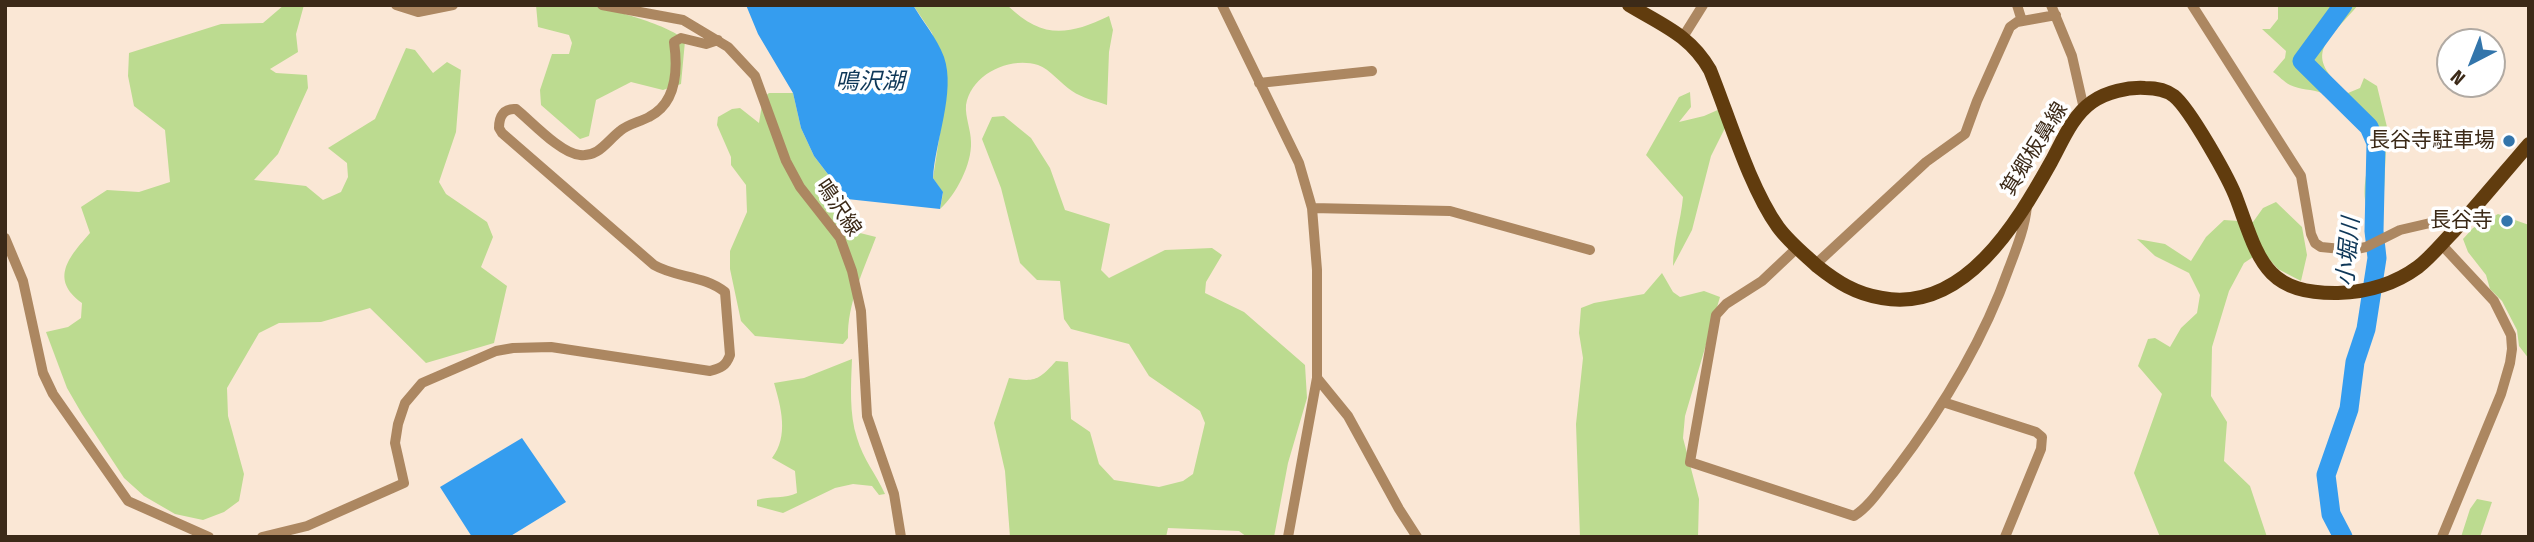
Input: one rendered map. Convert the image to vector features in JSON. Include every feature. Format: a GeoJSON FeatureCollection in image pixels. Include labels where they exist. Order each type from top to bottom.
{"type":"FeatureCollection","features":[{"type":"Feature","properties":{"kind":"main road","name":"箕郷板鼻線"},"geometry":{"type":"LineString","coordinates":[[1629,5],[1683,37],[1699,52],[1710,70],[1759,192],[1779,228],[1797,248],[1838,283],[1866,295],[1890,300],[1928,297],[1954,285],[1967,274],[2027,205],[2071,125],[2093,101],[2113,92],[2141,88],[2162,90],[2176,98],[2187,110],[2231,186],[2260,260],[2270,272],[2290,286],[2329,293],[2383,286],[2421,265],[2529,144]]}},
{"type":"Feature","properties":{"kind":"street"},"geometry":{"type":"LineString","coordinates":[[397,5],[418,12],[453,5]]}},
{"type":"Feature","properties":{"kind":"street","name":"鳴沢線"},"geometry":{"type":"LineString","coordinates":[[602,5],[683,20],[728,47],[755,76],[791,170],[800,187],[840,238],[852,271],[861,311],[867,416],[894,494],[901,537]]}},
{"type":"Feature","properties":{"kind":"street"},"geometry":{"type":"LineString","coordinates":[[1222,5],[1298,163],[1312,208],[1317,270],[1317,378],[1288,537]]}},
{"type":"Feature","properties":{"kind":"street"},"geometry":{"type":"LineString","coordinates":[[1683,37],[1703,5]]}},
{"type":"Feature","properties":{"kind":"street"},"geometry":{"type":"LineString","coordinates":[[2017,5],[2022,21]]}},
{"type":"Feature","properties":{"kind":"street"},"geometry":{"type":"LineString","coordinates":[[2192,5],[2301,176],[2315,243],[2321,247],[2352,250],[2366,247],[2400,230],[2469,214]]}},
{"type":"Feature","properties":{"kind":"street"},"geometry":{"type":"LineString","coordinates":[[1816,264],[1926,162],[1965,134],[2010,27],[2053,10],[2072,56],[2084,109]]}},
{"type":"Feature","properties":{"kind":"street"},"geometry":{"type":"LineString","coordinates":[[261,537],[307,526],[404,483],[395,443],[405,403],[422,383],[496,351],[551,347],[710,370],[721,368],[728,362],[730,355],[725,292],[706,280],[663,271],[654,265],[499,128],[503,113],[509,108],[516,108],[564,150],[578,155],[592,155],[621,130],[650,117],[664,107],[673,92],[677,60],[674,42],[681,38],[706,44],[718,40]]}},
{"type":"Feature","properties":{"kind":"street"},"geometry":{"type":"LineString","coordinates":[[1259,83],[1372,71]]}},
{"type":"Feature","properties":{"kind":"street"},"geometry":{"type":"LineString","coordinates":[[1797,248],[1762,281],[1726,304],[1716,315],[1690,462],[1854,516],[1887,481],[1916,443],[1943,402],[1995,309],[2022,234],[2027,205]]}},
{"type":"Feature","properties":{"kind":"street"},"geometry":{"type":"LineString","coordinates":[[1312,208],[1450,211],[1590,250]]}},
{"type":"Feature","properties":{"kind":"street"},"geometry":{"type":"LineString","coordinates":[[5,238],[23,281],[43,373],[53,394],[128,501],[209,537]]}},
{"type":"Feature","properties":{"kind":"street"},"geometry":{"type":"LineString","coordinates":[[2441,244],[2494,301],[2511,335],[2512,349],[2501,394],[2442,537]]}},
{"type":"Feature","properties":{"kind":"street"},"geometry":{"type":"LineString","coordinates":[[1317,378],[1348,416],[1417,537]]}},
{"type":"Feature","properties":{"kind":"street"},"geometry":{"type":"LineString","coordinates":[[1943,402],[2036,432],[2042,437],[2041,449],[2005,537]]}},
{"type":"Feature","properties":{"kind":"green space"},"geometry":{"type":"Polygon","coordinates":[[[284,5],[304,5],[296,34],[298,52],[270,69],[276,73],[307,75],[308,88],[278,154],[254,180],[306,186],[323,200],[341,192],[348,177],[347,163],[328,148],[375,119],[406,48],[415,50],[433,73],[447,62],[461,70],[456,132],[439,182],[446,194],[487,222],[493,237],[481,267],[507,286],[494,343],[426,363],[370,308],[321,322],[279,323],[259,333],[227,388],[228,416],[244,474],[239,501],[224,512],[203,520],[175,514],[144,496],[124,478],[67,388],[46,332],[68,327],[81,318],[82,303],[72,294],[64,277],[70,259],[90,233],[81,207],[107,190],[139,192],[170,182],[165,130],[134,106],[128,76],[129,53],[221,24],[263,23],[284,5]]]}},
{"type":"Feature","properties":{"kind":"green space"},"geometry":{"type":"Polygon","coordinates":[[[536,5],[587,5],[668,29],[685,41],[681,84],[663,90],[631,82],[596,100],[589,136],[580,139],[541,105],[540,90],[552,54],[569,54],[572,43],[569,35],[538,27],[536,5]]]}},
{"type":"Feature","properties":{"kind":"green space"},"geometry":{"type":"Polygon","coordinates":[[[913,5],[1007,5],[1032,24],[1055,31],[1080,28],[1109,16],[1113,30],[1109,52],[1107,105],[1076,93],[1038,65],[1016,63],[993,70],[975,84],[969,94],[966,110],[971,137],[969,160],[957,187],[940,209],[943,193],[933,178],[947,87],[932,33],[913,5]]]}},
{"type":"Feature","properties":{"kind":"green space"},"geometry":{"type":"Polygon","coordinates":[[[2278,5],[2358,5],[2329,39],[2322,58],[2325,68],[2348,93],[2360,88],[2364,78],[2377,86],[2387,127],[2383,212],[2377,222],[2365,200],[2369,150],[2363,129],[2327,96],[2290,85],[2273,72],[2285,58],[2286,51],[2262,29],[2270,29],[2278,19],[2278,5]]]}},
{"type":"Feature","properties":{"kind":"green space"},"geometry":{"type":"Polygon","coordinates":[[[1690,92],[1691,107],[1679,122],[1720,109],[1728,122],[1711,156],[1692,230],[1673,266],[1683,197],[1646,155],[1679,97],[1690,92]]]}},
{"type":"Feature","properties":{"kind":"green space"},"geometry":{"type":"Polygon","coordinates":[[[769,93],[793,93],[801,128],[814,156],[847,199],[847,221],[856,232],[876,237],[857,287],[850,312],[848,338],[843,344],[755,336],[741,321],[730,269],[730,251],[747,212],[746,185],[731,165],[731,157],[717,125],[718,117],[732,109],[740,108],[759,123],[763,98],[769,93]]]}},
{"type":"Feature","properties":{"kind":"green space"},"geometry":{"type":"Polygon","coordinates":[[[1004,116],[1031,138],[1050,168],[1065,210],[1110,224],[1101,270],[1109,278],[1165,250],[1212,248],[1222,255],[1206,282],[1205,293],[1244,312],[1305,365],[1307,398],[1288,463],[1274,537],[1247,537],[1239,531],[1168,528],[1166,537],[1010,537],[1005,471],[994,423],[1009,378],[1031,380],[1045,373],[1056,361],[1068,362],[1071,419],[1090,432],[1099,464],[1114,480],[1159,487],[1183,481],[1193,474],[1205,423],[1200,411],[1149,376],[1129,344],[1071,329],[1064,319],[1060,281],[1037,280],[1020,263],[1001,188],[982,139],[992,117],[1004,116]]]}},
{"type":"Feature","properties":{"kind":"green space"},"geometry":{"type":"Polygon","coordinates":[[[2276,202],[2302,227],[2307,255],[2301,281],[2278,269],[2262,251],[2244,263],[2229,291],[2212,347],[2211,396],[2227,422],[2224,461],[2250,486],[2267,537],[2160,537],[2134,473],[2162,394],[2138,366],[2148,339],[2155,338],[2170,347],[2181,328],[2197,313],[2200,295],[2189,273],[2155,256],[2137,239],[2165,244],[2191,261],[2206,237],[2224,220],[2253,222],[2263,208],[2276,202]]]}},
{"type":"Feature","properties":{"kind":"green space","name":"長谷寺"},"geometry":{"type":"Polygon","coordinates":[[[2498,214],[2529,225],[2529,359],[2519,346],[2517,330],[2502,301],[2490,289],[2486,275],[2468,252],[2463,239],[2473,228],[2498,214]]]}},
{"type":"Feature","properties":{"kind":"green space"},"geometry":{"type":"Polygon","coordinates":[[[1662,273],[1673,292],[1680,297],[1704,291],[1720,297],[1685,416],[1683,438],[1699,499],[1698,537],[1580,537],[1576,424],[1583,358],[1579,333],[1581,308],[1644,294],[1662,273]]]}},
{"type":"Feature","properties":{"kind":"green space"},"geometry":{"type":"Polygon","coordinates":[[[852,359],[851,399],[854,429],[863,453],[885,494],[879,495],[872,486],[853,484],[835,488],[783,513],[757,506],[757,500],[797,493],[795,471],[772,458],[782,431],[781,411],[774,383],[804,378],[852,359]]]}},
{"type":"Feature","properties":{"kind":"green space"},"geometry":{"type":"Polygon","coordinates":[[[2477,499],[2492,502],[2480,537],[2461,537],[2470,509],[2477,499]]]}},
{"type":"Feature","properties":{"kind":"water","name":"鳴沢湖"},"geometry":{"type":"Polygon","coordinates":[[[746,5],[913,5],[938,43],[947,71],[946,101],[933,178],[943,192],[940,209],[847,199],[814,156],[801,128],[793,93],[758,34],[746,5]]]}},
{"type":"Feature","properties":{"kind":"water"},"geometry":{"type":"Polygon","coordinates":[[[522,438],[566,502],[509,537],[472,537],[440,487],[522,438]]]}},
{"type":"Feature","properties":{"kind":"waterway","name":"小堀川"},"geometry":{"type":"LineString","coordinates":[[2343,5],[2302,61],[2369,127],[2376,143],[2374,231],[2377,258],[2366,329],[2355,362],[2349,409],[2326,475],[2331,514],[2343,537]]}},
{"type":"Feature","properties":{"kind":"place","name":"長谷寺駐車場"},"geometry":{"type":"Point","coordinates":[2509,141]}},
{"type":"Feature","properties":{"kind":"place","name":"長谷寺"},"geometry":{"type":"Point","coordinates":[2507,221]}}]}
